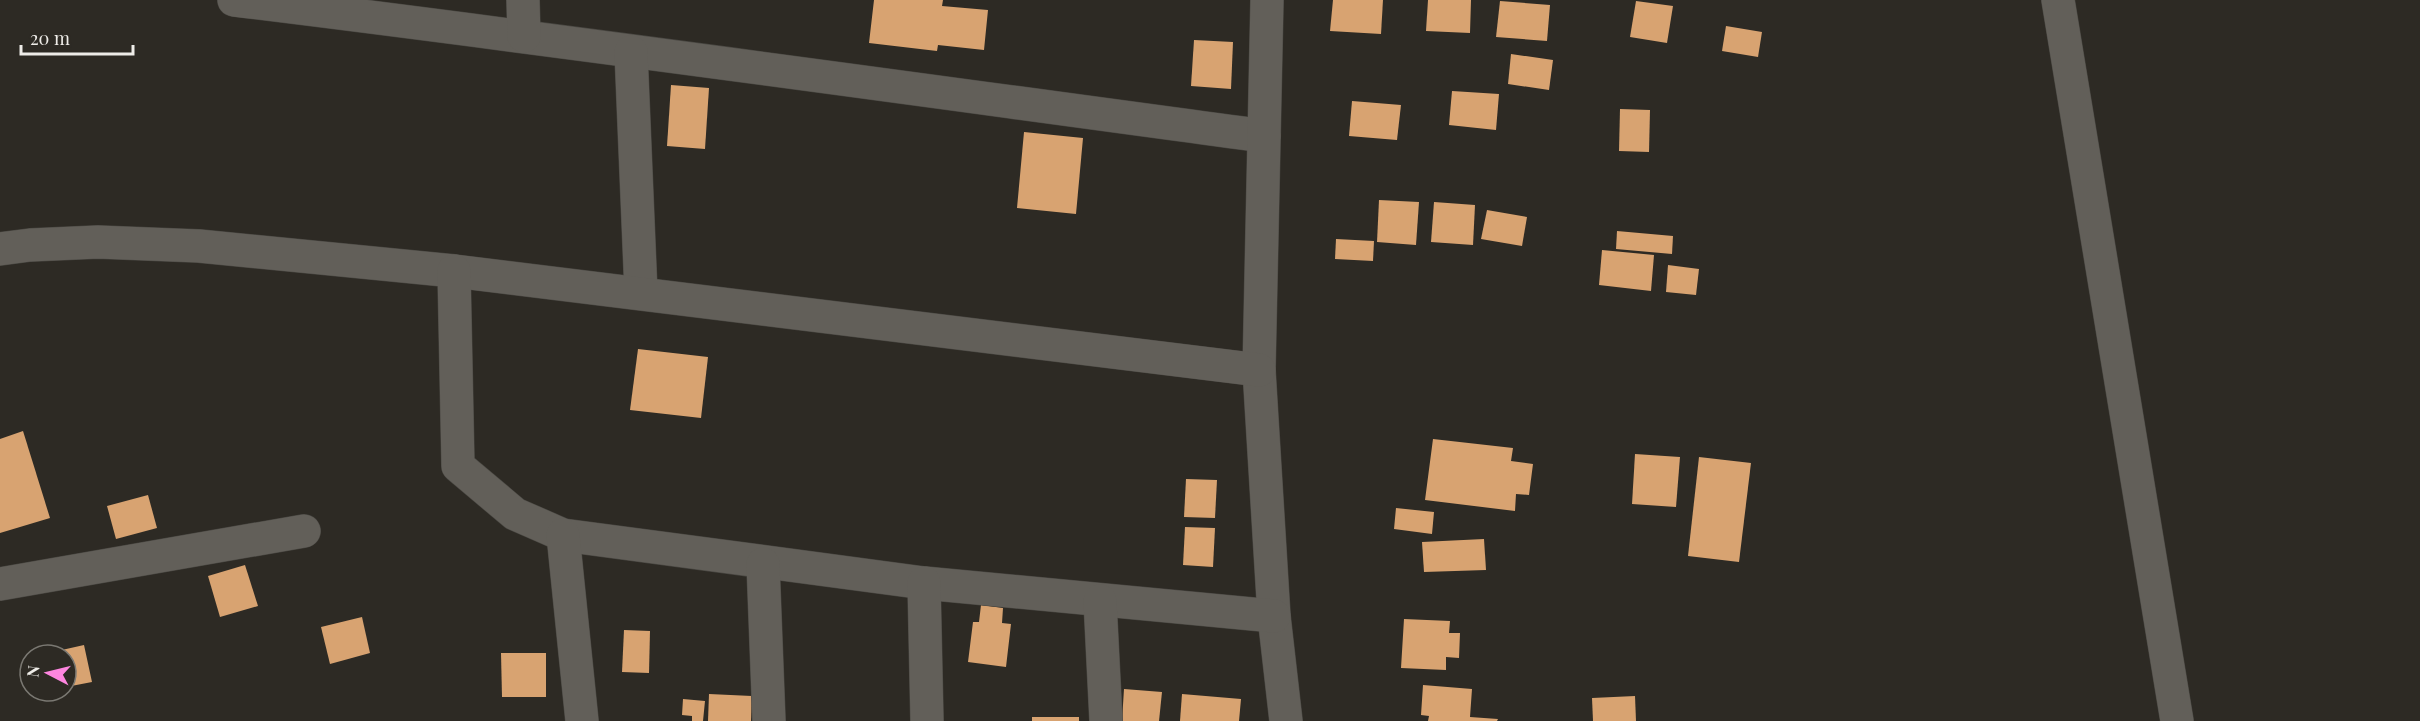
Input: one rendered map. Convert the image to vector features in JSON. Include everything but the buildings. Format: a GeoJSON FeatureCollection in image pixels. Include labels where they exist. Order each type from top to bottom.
{"type":"FeatureCollection","features":[{"type":"Feature","properties":{"kind":"street"},"geometry":{"type":"LineString","coordinates":[[234,0],[524,36],[1264,136]]}},
{"type":"Feature","properties":{"kind":"street"},"geometry":{"type":"LineString","coordinates":[[523,0],[524,36]]}},
{"type":"Feature","properties":{"kind":"street"},"geometry":{"type":"LineString","coordinates":[[1267,0],[1258,370],[1274,616],[1286,721]]}},
{"type":"Feature","properties":{"kind":"street"},"geometry":{"type":"LineString","coordinates":[[2058,0],[2177,721]]}},
{"type":"Feature","properties":{"kind":"street"},"geometry":{"type":"LineString","coordinates":[[631,52],[640,293]]}},
{"type":"Feature","properties":{"kind":"street"},"geometry":{"type":"LineString","coordinates":[[0,249],[30,245],[98,242],[199,246],[454,271],[1258,370]]}},
{"type":"Feature","properties":{"kind":"street"},"geometry":{"type":"LineString","coordinates":[[454,271],[458,466],[515,514],[563,535],[764,564],[924,583],[1274,616]]}},
{"type":"Feature","properties":{"kind":"street"},"geometry":{"type":"LineString","coordinates":[[0,584],[304,531]]}},
{"type":"Feature","properties":{"kind":"street"},"geometry":{"type":"LineString","coordinates":[[563,535],[582,721]]}},
{"type":"Feature","properties":{"kind":"street"},"geometry":{"type":"LineString","coordinates":[[764,564],[769,721]]}},
{"type":"Feature","properties":{"kind":"street"},"geometry":{"type":"LineString","coordinates":[[924,583],[927,721]]}},
{"type":"Feature","properties":{"kind":"street"},"geometry":{"type":"LineString","coordinates":[[1100,601],[1106,721]]}}]}
